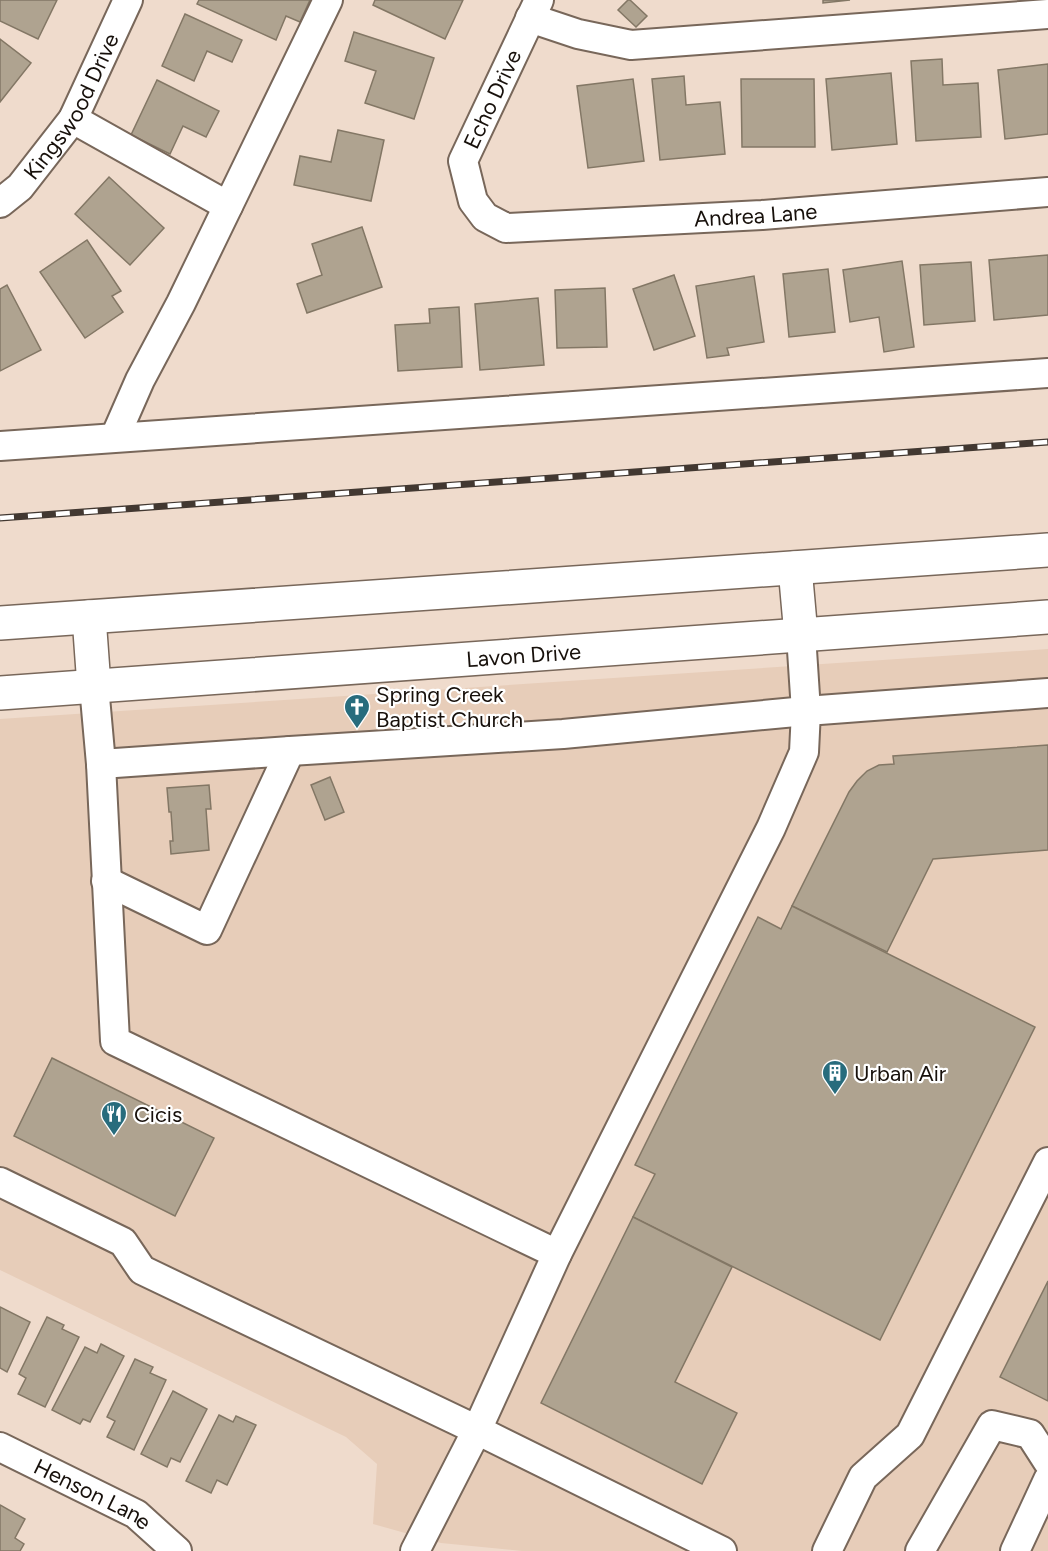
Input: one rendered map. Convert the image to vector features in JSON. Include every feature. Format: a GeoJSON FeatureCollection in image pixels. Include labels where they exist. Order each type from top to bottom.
{"type":"FeatureCollection","features":[{"type":"Feature","properties":{"kind":"main road"},"geometry":{"type":"LineString","coordinates":[[0,624],[1048,550]]}},
{"type":"Feature","properties":{"kind":"main road"},"geometry":{"type":"LineString","coordinates":[[795,568],[801,635]]}},
{"type":"Feature","properties":{"kind":"main road"},"geometry":{"type":"LineString","coordinates":[[89,617],[94,686]]}},
{"type":"Feature","properties":{"kind":"main road","name":"Lavon Drive"},"geometry":{"type":"LineString","coordinates":[[0,693],[1048,617]]}},
{"type":"Feature","properties":{"kind":"street","name":"Kingswood Drive"},"geometry":{"type":"LineString","coordinates":[[0,202],[20,187],[73,118],[129,0]]}},
{"type":"Feature","properties":{"kind":"street"},"geometry":{"type":"LineString","coordinates":[[115,437],[140,380],[181,303],[328,0]]}},
{"type":"Feature","properties":{"kind":"street"},"geometry":{"type":"LineString","coordinates":[[534,9],[578,34],[631,45],[1048,14]]}},
{"type":"Feature","properties":{"kind":"street","name":"Echo Drive"},"geometry":{"type":"LineString","coordinates":[[473,201],[463,161],[534,9]]}},
{"type":"Feature","properties":{"kind":"street"},"geometry":{"type":"LineString","coordinates":[[73,118],[228,206]]}},
{"type":"Feature","properties":{"kind":"street","name":"Andrea Lane"},"geometry":{"type":"LineString","coordinates":[[473,201],[485,217],[506,228],[762,215],[1048,192]]}},
{"type":"Feature","properties":{"kind":"street"},"geometry":{"type":"LineString","coordinates":[[0,446],[1048,372]]}},
{"type":"Feature","properties":{"kind":"street"},"geometry":{"type":"LineString","coordinates":[[415,1551],[477,1430],[557,1254],[771,828],[804,752],[806,711],[801,635]]}},
{"type":"Feature","properties":{"kind":"street"},"geometry":{"type":"LineString","coordinates":[[94,686],[101,764],[115,1041],[557,1254]]}},
{"type":"Feature","properties":{"kind":"street"},"geometry":{"type":"LineString","coordinates":[[101,764],[563,734],[806,711],[1048,693]]}},
{"type":"Feature","properties":{"kind":"street"},"geometry":{"type":"LineString","coordinates":[[106,881],[207,930],[290,751]]}},
{"type":"Feature","properties":{"kind":"street"},"geometry":{"type":"LineString","coordinates":[[827,1551],[863,1478],[910,1435],[1048,1162]]}},
{"type":"Feature","properties":{"kind":"street"},"geometry":{"type":"LineString","coordinates":[[0,1182],[123,1242],[142,1270],[477,1430],[722,1551]]}},
{"type":"Feature","properties":{"kind":"street"},"geometry":{"type":"LineString","coordinates":[[920,1551],[992,1425],[1030,1434],[1048,1462]]}},
{"type":"Feature","properties":{"kind":"street","name":"Henson Lane"},"geometry":{"type":"LineString","coordinates":[[0,1447],[136,1514],[177,1551]]}},
{"type":"Feature","properties":{"kind":"street"},"geometry":{"type":"LineString","coordinates":[[1015,1551],[1048,1480]]}},
{"type":"Feature","properties":{"kind":"shaded area"},"geometry":{"type":"Polygon","coordinates":[[[1048,649],[1048,1551],[522,1551],[441,1543],[373,1524],[377,1464],[346,1437],[0,1270],[0,719],[1048,649]]]}},
{"type":"Feature","properties":{"kind":"building"},"geometry":{"type":"Polygon","coordinates":[[[0,0],[57,0],[38,39],[0,21],[0,0]]]}},
{"type":"Feature","properties":{"kind":"building"},"geometry":{"type":"Polygon","coordinates":[[[199,0],[310,0],[300,22],[286,16],[276,40],[197,4],[199,0]]]}},
{"type":"Feature","properties":{"kind":"building"},"geometry":{"type":"Polygon","coordinates":[[[375,0],[463,0],[445,39],[373,5],[375,0]]]}},
{"type":"Feature","properties":{"kind":"building"},"geometry":{"type":"Polygon","coordinates":[[[628,0],[647,16],[636,27],[618,10],[628,0]]]}},
{"type":"Feature","properties":{"kind":"building"},"geometry":{"type":"Polygon","coordinates":[[[823,0],[850,0],[823,3],[823,0]]]}},
{"type":"Feature","properties":{"kind":"building"},"geometry":{"type":"Polygon","coordinates":[[[185,14],[242,40],[232,62],[207,51],[194,81],[162,66],[185,14]]]}},
{"type":"Feature","properties":{"kind":"building"},"geometry":{"type":"Polygon","coordinates":[[[354,32],[434,58],[414,119],[365,103],[376,71],[345,61],[354,32]]]}},
{"type":"Feature","properties":{"kind":"building"},"geometry":{"type":"Polygon","coordinates":[[[0,39],[31,63],[0,102],[0,39]]]}},
{"type":"Feature","properties":{"kind":"building"},"geometry":{"type":"Polygon","coordinates":[[[942,59],[943,85],[978,83],[981,137],[916,141],[911,61],[942,59]]]}},
{"type":"Feature","properties":{"kind":"building"},"geometry":{"type":"Polygon","coordinates":[[[1048,64],[1048,134],[1005,139],[998,70],[1048,64]]]}},
{"type":"Feature","properties":{"kind":"building"},"geometry":{"type":"Polygon","coordinates":[[[891,73],[897,144],[832,150],[826,79],[891,73]]]}},
{"type":"Feature","properties":{"kind":"building"},"geometry":{"type":"Polygon","coordinates":[[[684,76],[686,105],[720,102],[725,154],[660,160],[652,79],[684,76]]]}},
{"type":"Feature","properties":{"kind":"building"},"geometry":{"type":"Polygon","coordinates":[[[633,79],[644,161],[588,168],[577,86],[633,79]]]}},
{"type":"Feature","properties":{"kind":"building"},"geometry":{"type":"Polygon","coordinates":[[[741,79],[814,79],[815,147],[742,147],[741,79]]]}},
{"type":"Feature","properties":{"kind":"building"},"geometry":{"type":"Polygon","coordinates":[[[157,80],[219,111],[206,137],[183,126],[170,154],[131,135],[157,80]]]}},
{"type":"Feature","properties":{"kind":"building"},"geometry":{"type":"Polygon","coordinates":[[[338,130],[384,140],[371,201],[294,185],[300,156],[331,162],[338,130]]]}},
{"type":"Feature","properties":{"kind":"building"},"geometry":{"type":"Polygon","coordinates":[[[109,177],[164,228],[130,265],[75,214],[109,177]]]}},
{"type":"Feature","properties":{"kind":"building"},"geometry":{"type":"Polygon","coordinates":[[[362,227],[382,287],[307,313],[297,284],[322,275],[312,244],[362,227]]]}},
{"type":"Feature","properties":{"kind":"building"},"geometry":{"type":"Polygon","coordinates":[[[87,240],[121,291],[112,296],[123,312],[85,338],[40,272],[87,240]]]}},
{"type":"Feature","properties":{"kind":"building"},"geometry":{"type":"Polygon","coordinates":[[[1048,255],[1048,315],[994,320],[989,260],[1048,255]]]}},
{"type":"Feature","properties":{"kind":"building"},"geometry":{"type":"Polygon","coordinates":[[[902,261],[914,347],[884,352],[879,317],[850,322],[843,270],[902,261]]]}},
{"type":"Feature","properties":{"kind":"building"},"geometry":{"type":"Polygon","coordinates":[[[971,262],[975,321],[924,325],[920,265],[971,262]]]}},
{"type":"Feature","properties":{"kind":"building"},"geometry":{"type":"Polygon","coordinates":[[[828,269],[835,332],[789,337],[783,274],[828,269]]]}},
{"type":"Feature","properties":{"kind":"building"},"geometry":{"type":"Polygon","coordinates":[[[674,275],[695,336],[654,350],[633,289],[674,275]]]}},
{"type":"Feature","properties":{"kind":"building"},"geometry":{"type":"Polygon","coordinates":[[[754,276],[764,342],[727,348],[729,355],[707,358],[696,286],[754,276]]]}},
{"type":"Feature","properties":{"kind":"building"},"geometry":{"type":"Polygon","coordinates":[[[7,285],[41,350],[0,371],[0,289],[7,285]]]}},
{"type":"Feature","properties":{"kind":"building"},"geometry":{"type":"Polygon","coordinates":[[[605,288],[607,347],[557,348],[555,290],[605,288]]]}},
{"type":"Feature","properties":{"kind":"building"},"geometry":{"type":"Polygon","coordinates":[[[538,298],[544,365],[480,370],[475,304],[538,298]]]}},
{"type":"Feature","properties":{"kind":"building"},"geometry":{"type":"Polygon","coordinates":[[[459,307],[462,367],[398,371],[395,325],[430,323],[429,309],[459,307]]]}},
{"type":"Feature","properties":{"kind":"building"},"geometry":{"type":"Polygon","coordinates":[[[1048,745],[1048,850],[933,859],[887,952],[792,906],[849,792],[867,771],[879,765],[894,764],[893,756],[1048,745]]]}},
{"type":"Feature","properties":{"kind":"building"},"geometry":{"type":"Polygon","coordinates":[[[330,777],[344,812],[325,820],[311,785],[330,777]]]}},
{"type":"Feature","properties":{"kind":"building"},"geometry":{"type":"Polygon","coordinates":[[[209,785],[211,809],[206,809],[209,850],[171,854],[170,841],[173,841],[167,788],[209,785]]]}},
{"type":"Feature","properties":{"kind":"building","name":"Urban Air"},"geometry":{"type":"Polygon","coordinates":[[[792,906],[1035,1027],[880,1340],[633,1217],[655,1174],[635,1165],[758,917],[781,929],[792,906]]]}},
{"type":"Feature","properties":{"kind":"building","name":"Cicis"},"geometry":{"type":"Polygon","coordinates":[[[52,1058],[214,1138],[175,1216],[14,1136],[52,1058]]]}},
{"type":"Feature","properties":{"kind":"building"},"geometry":{"type":"Polygon","coordinates":[[[633,1217],[732,1267],[675,1382],[737,1413],[702,1484],[541,1403],[633,1217]]]}},
{"type":"Feature","properties":{"kind":"building"},"geometry":{"type":"Polygon","coordinates":[[[1048,1281],[1048,1401],[1000,1377],[1048,1281]]]}},
{"type":"Feature","properties":{"kind":"building"},"geometry":{"type":"Polygon","coordinates":[[[0,1307],[30,1322],[7,1372],[0,1368],[0,1307]]]}},
{"type":"Feature","properties":{"kind":"building"},"geometry":{"type":"Polygon","coordinates":[[[47,1317],[64,1325],[62,1329],[79,1337],[45,1407],[18,1394],[26,1378],[19,1374],[47,1317]]]}},
{"type":"Feature","properties":{"kind":"building"},"geometry":{"type":"Polygon","coordinates":[[[101,1344],[124,1356],[90,1422],[83,1419],[80,1424],[52,1410],[85,1347],[97,1353],[101,1344]]]}},
{"type":"Feature","properties":{"kind":"building"},"geometry":{"type":"Polygon","coordinates":[[[135,1359],[153,1367],[150,1373],[166,1380],[134,1450],[107,1437],[115,1421],[107,1417],[135,1359]]]}},
{"type":"Feature","properties":{"kind":"building"},"geometry":{"type":"Polygon","coordinates":[[[173,1391],[207,1409],[180,1462],[171,1458],[167,1467],[141,1454],[173,1391]]]}},
{"type":"Feature","properties":{"kind":"building"},"geometry":{"type":"Polygon","coordinates":[[[219,1415],[233,1422],[236,1416],[256,1425],[227,1485],[217,1480],[211,1493],[186,1481],[219,1415]]]}},
{"type":"Feature","properties":{"kind":"building"},"geometry":{"type":"Polygon","coordinates":[[[0,1505],[25,1519],[15,1538],[24,1544],[20,1551],[0,1551],[0,1505]]]}},
{"type":"Feature","properties":{"kind":"railway"},"geometry":{"type":"LineString","coordinates":[[0,518],[1048,442]]}},
{"type":"Feature","properties":{"kind":"place","name":"Spring Creek Baptist Church"},"geometry":{"type":"Point","coordinates":[357,730]}},
{"type":"Feature","properties":{"kind":"place","name":"Urban Air"},"geometry":{"type":"Point","coordinates":[835,1096]}},
{"type":"Feature","properties":{"kind":"place","name":"Cicis"},"geometry":{"type":"Point","coordinates":[114,1137]}}]}
